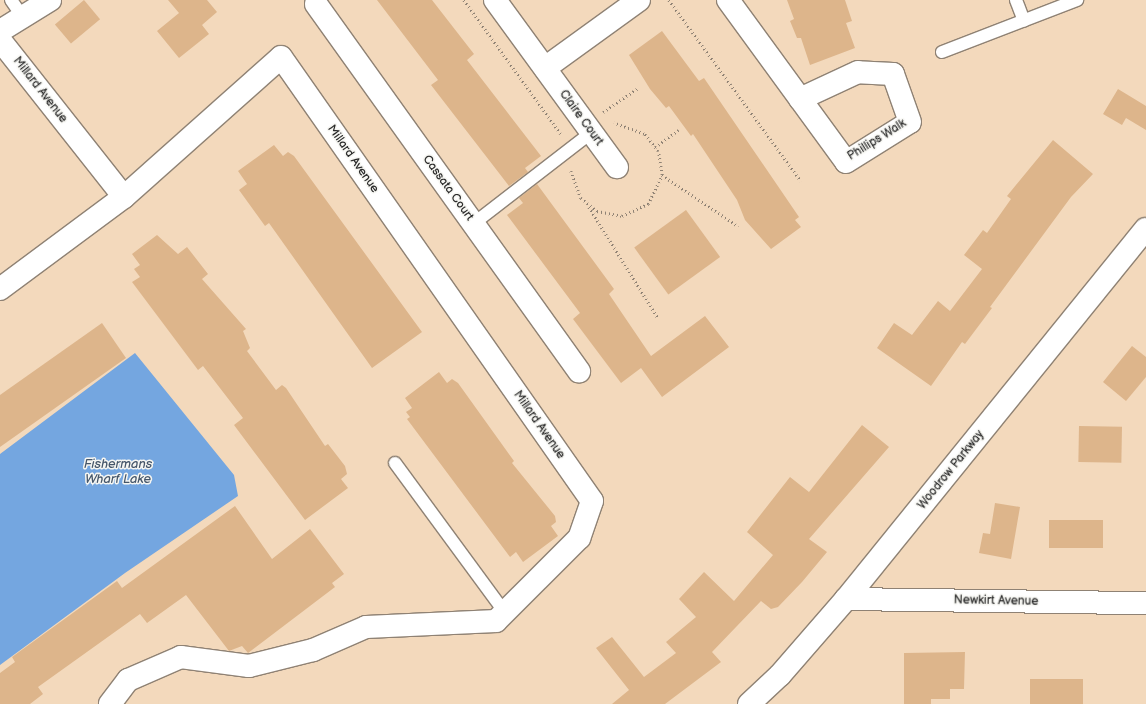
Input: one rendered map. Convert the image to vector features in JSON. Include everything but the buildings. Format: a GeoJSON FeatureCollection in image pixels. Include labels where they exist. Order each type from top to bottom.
{"type":"FeatureCollection","features":[{"type":"Feature","properties":{"kind":"street"},"geometry":{"type":"LineString","coordinates":[[0,31],[17,8],[50,0]]}},
{"type":"Feature","properties":{"kind":"street","name":"Claire Court"},"geometry":{"type":"LineString","coordinates":[[495,0],[617,167]]}},
{"type":"Feature","properties":{"kind":"street"},"geometry":{"type":"LineString","coordinates":[[545,68],[640,0]]}},
{"type":"Feature","properties":{"kind":"street","name":"Phillips Walk"},"geometry":{"type":"LineString","coordinates":[[728,0],[800,99],[846,162],[910,122],[893,74],[858,72],[800,99]]}},
{"type":"Feature","properties":{"kind":"street","name":"Cassata Court"},"geometry":{"type":"LineString","coordinates":[[316,4],[579,372]]}},
{"type":"Feature","properties":{"kind":"street","name":"Millard Avenue"},"geometry":{"type":"LineString","coordinates":[[0,40],[124,197]]}},
{"type":"Feature","properties":{"kind":"street","name":"Millard Avenue"},"geometry":{"type":"LineString","coordinates":[[0,289],[124,197],[281,57],[592,501],[579,538],[506,614],[496,621],[366,627],[313,650],[249,666],[181,657],[128,680],[110,704]]}},
{"type":"Feature","properties":{"kind":"street","name":"Woodrow Parkway"},"geometry":{"type":"LineString","coordinates":[[749,704],[780,675],[846,599],[1146,230]]}},
{"type":"Feature","properties":{"kind":"street","name":"Newkirt Avenue"},"geometry":{"type":"LineString","coordinates":[[846,599],[1146,604]]}},
{"type":"Feature","properties":{"kind":"lane"},"geometry":{"type":"LineString","coordinates":[[1016,0],[1024,21]]}},
{"type":"Feature","properties":{"kind":"lane"},"geometry":{"type":"LineString","coordinates":[[942,52],[1077,0]]}},
{"type":"Feature","properties":{"kind":"lane"},"geometry":{"type":"LineString","coordinates":[[473,224],[592,132]]}},
{"type":"Feature","properties":{"kind":"lane"},"geometry":{"type":"LineString","coordinates":[[395,463],[506,614]]}},
{"type":"Feature","properties":{"kind":"path"},"geometry":{"type":"LineString","coordinates":[[669,0],[801,181]]}},
{"type":"Feature","properties":{"kind":"path"},"geometry":{"type":"LineString","coordinates":[[603,112],[638,88]]}},
{"type":"Feature","properties":{"kind":"path"},"geometry":{"type":"LineString","coordinates":[[655,147],[678,130]]}},
{"type":"Feature","properties":{"kind":"path"},"geometry":{"type":"LineString","coordinates":[[662,175],[738,226]]}},
{"type":"Feature","properties":{"kind":"path"},"geometry":{"type":"LineString","coordinates":[[588,206],[658,318]]}},
{"type":"Feature","properties":{"kind":"water","name":"Fishermans Wharf Lake"},"geometry":{"type":"Polygon","coordinates":[[[135,353],[234,475],[238,496],[125,573],[0,665],[0,454],[135,353]]]}}]}
